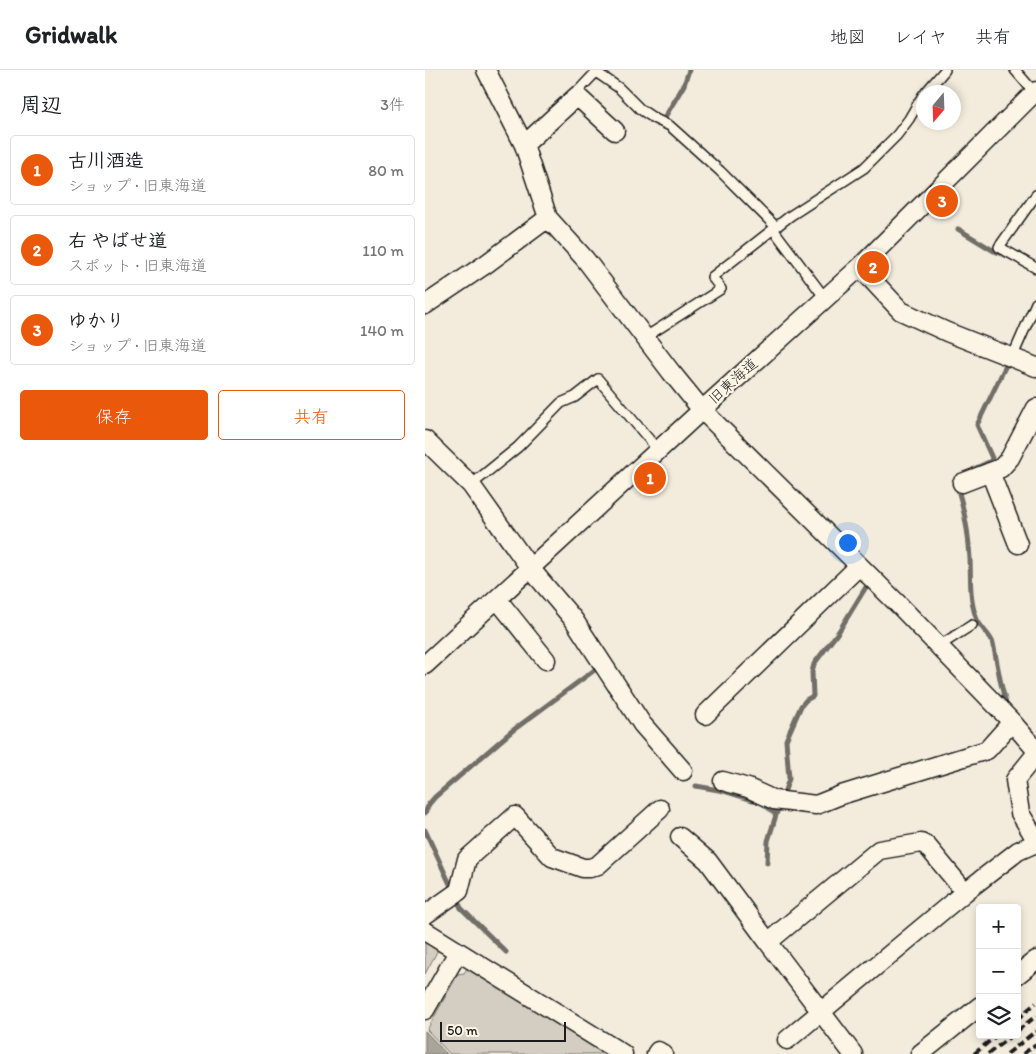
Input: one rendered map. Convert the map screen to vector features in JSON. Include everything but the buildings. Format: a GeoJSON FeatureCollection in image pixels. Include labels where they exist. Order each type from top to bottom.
{"type":"FeatureCollection","features":[{"type":"Feature","properties":{"kind":"street"},"geometry":{"type":"LineString","coordinates":[[486,70],[524,145],[548,218],[585,259],[702,410],[939,646],[1034,744],[1015,780],[1020,813],[1036,842],[1018,851],[965,892],[787,1040]]}},
{"type":"Feature","properties":{"kind":"street"},"geometry":{"type":"LineString","coordinates":[[524,145],[577,96],[615,131]]}},
{"type":"Feature","properties":{"kind":"street","name":"旧東海道"},"geometry":{"type":"LineString","coordinates":[[425,666],[859,267],[1034,97]]}},
{"type":"Feature","properties":{"kind":"street"},"geometry":{"type":"LineString","coordinates":[[425,305],[486,264],[548,218]]}},
{"type":"Feature","properties":{"kind":"street"},"geometry":{"type":"LineString","coordinates":[[859,267],[901,311],[1036,367]]}},
{"type":"Feature","properties":{"kind":"street"},"geometry":{"type":"LineString","coordinates":[[962,483],[1001,468],[1010,458],[1036,408]]}},
{"type":"Feature","properties":{"kind":"street"},"geometry":{"type":"LineString","coordinates":[[425,440],[471,485],[530,568],[574,620],[642,724],[683,771]]}},
{"type":"Feature","properties":{"kind":"street"},"geometry":{"type":"LineString","coordinates":[[990,472],[1018,544]]}},
{"type":"Feature","properties":{"kind":"street"},"geometry":{"type":"LineString","coordinates":[[705,716],[859,566]]}},
{"type":"Feature","properties":{"kind":"street"},"geometry":{"type":"LineString","coordinates":[[497,599],[546,660]]}},
{"type":"Feature","properties":{"kind":"street"},"geometry":{"type":"LineString","coordinates":[[723,781],[748,788],[774,800],[816,805],[841,795],[987,750],[1012,722]]}},
{"type":"Feature","properties":{"kind":"street"},"geometry":{"type":"LineString","coordinates":[[425,915],[459,891],[467,859],[515,816],[552,857],[583,868],[590,868],[597,865],[659,808]]}},
{"type":"Feature","properties":{"kind":"street"},"geometry":{"type":"LineString","coordinates":[[680,837],[708,861],[853,1054]]}},
{"type":"Feature","properties":{"kind":"street"},"geometry":{"type":"LineString","coordinates":[[768,942],[879,850],[921,844],[927,846],[965,892]]}},
{"type":"Feature","properties":{"kind":"street"},"geometry":{"type":"LineString","coordinates":[[425,931],[454,959],[623,1054]]}},
{"type":"Feature","properties":{"kind":"street"},"geometry":{"type":"LineString","coordinates":[[425,1010],[454,959]]}},
{"type":"Feature","properties":{"kind":"street"},"geometry":{"type":"LineString","coordinates":[[1021,972],[1036,960]]}},
{"type":"Feature","properties":{"kind":"street"},"geometry":{"type":"LineString","coordinates":[[920,1054],[976,1009]]}},
{"type":"Feature","properties":{"kind":"street"},"geometry":{"type":"LineString","coordinates":[[656,1054],[658,1051],[663,1054]]}},
{"type":"Feature","properties":{"kind":"lane"},"geometry":{"type":"LineString","coordinates":[[932,85],[945,70]]}},
{"type":"Feature","properties":{"kind":"lane"},"geometry":{"type":"LineString","coordinates":[[1015,70],[1034,97]]}},
{"type":"Feature","properties":{"kind":"lane"},"geometry":{"type":"LineString","coordinates":[[577,96],[579,90],[596,72],[619,88],[640,109],[670,126],[720,171],[775,228],[825,298]]}},
{"type":"Feature","properties":{"kind":"lane"},"geometry":{"type":"LineString","coordinates":[[645,338],[721,289],[713,277],[790,216],[864,168],[897,135],[916,108]]}},
{"type":"Feature","properties":{"kind":"lane"},"geometry":{"type":"LineString","coordinates":[[1036,195],[999,247],[1036,268]]}},
{"type":"Feature","properties":{"kind":"lane"},"geometry":{"type":"LineString","coordinates":[[1012,358],[1036,303]]}},
{"type":"Feature","properties":{"kind":"lane"},"geometry":{"type":"LineString","coordinates":[[471,485],[518,447],[561,403],[575,397],[598,379],[658,450]]}},
{"type":"Feature","properties":{"kind":"lane"},"geometry":{"type":"LineString","coordinates":[[939,646],[973,625]]}},
{"type":"Feature","properties":{"kind":"shaded area"},"geometry":{"type":"Polygon","coordinates":[[[425,939],[439,948],[425,974],[425,939]]]}},
{"type":"Feature","properties":{"kind":"shaded area"},"geometry":{"type":"Polygon","coordinates":[[[468,967],[609,1054],[450,1054],[427,1030],[458,974],[464,973],[468,967]]]}},
{"type":"Feature","properties":{"kind":"shaded area"},"geometry":{"type":"Polygon","coordinates":[[[425,1031],[447,1054],[425,1054],[425,1031]]]}},
{"type":"Feature","properties":{"kind":"waterway"},"geometry":{"type":"LineString","coordinates":[[668,126],[665,117],[684,85],[689,70]]}},
{"type":"Feature","properties":{"kind":"waterway"},"geometry":{"type":"LineString","coordinates":[[958,229],[994,251],[1010,257]]}},
{"type":"Feature","properties":{"kind":"waterway"},"geometry":{"type":"LineString","coordinates":[[974,469],[991,461],[992,458],[977,425],[1009,359]]}},
{"type":"Feature","properties":{"kind":"waterway"},"geometry":{"type":"LineString","coordinates":[[957,486],[967,531],[971,595],[974,610],[977,621],[993,643],[1006,704]]}},
{"type":"Feature","properties":{"kind":"waterway"},"geometry":{"type":"LineString","coordinates":[[767,863],[768,841],[789,779],[786,740],[801,706],[813,696],[812,672],[814,664],[839,631],[866,587]]}},
{"type":"Feature","properties":{"kind":"waterway"},"geometry":{"type":"LineString","coordinates":[[425,813],[435,797],[512,731],[600,666]]}},
{"type":"Feature","properties":{"kind":"waterway"},"geometry":{"type":"LineString","coordinates":[[696,786],[724,791],[753,800]]}},
{"type":"Feature","properties":{"kind":"waterway"},"geometry":{"type":"LineString","coordinates":[[764,804],[776,815]]}},
{"type":"Feature","properties":{"kind":"waterway"},"geometry":{"type":"LineString","coordinates":[[425,830],[461,908],[506,952]]}},
{"type":"Feature","properties":{"kind":"railway"},"geometry":{"type":"LineString","coordinates":[[1021,1016],[1036,1003]]}},
{"type":"Feature","properties":{"kind":"railway"},"geometry":{"type":"LineString","coordinates":[[1021,1028],[1036,1016]]}},
{"type":"Feature","properties":{"kind":"railway"},"geometry":{"type":"LineString","coordinates":[[1007,1054],[1036,1031]]}},
{"type":"Feature","properties":{"kind":"railway"},"geometry":{"type":"LineString","coordinates":[[974,1054],[992,1039]]}},
{"type":"Feature","properties":{"kind":"railway"},"geometry":{"type":"LineString","coordinates":[[988,1054],[1007,1039]]}},
{"type":"Feature","properties":{"kind":"railway"},"geometry":{"type":"LineString","coordinates":[[1023,1054],[1036,1044]]}},
{"type":"Feature","properties":{"kind":"place","name":"ゆかり"},"geometry":{"type":"Point","coordinates":[942,201]}},
{"type":"Feature","properties":{"kind":"place","name":"右 やばせ道"},"geometry":{"type":"Point","coordinates":[873,267]}},
{"type":"Feature","properties":{"kind":"place","name":"古川酒造"},"geometry":{"type":"Point","coordinates":[650,478]}}]}
